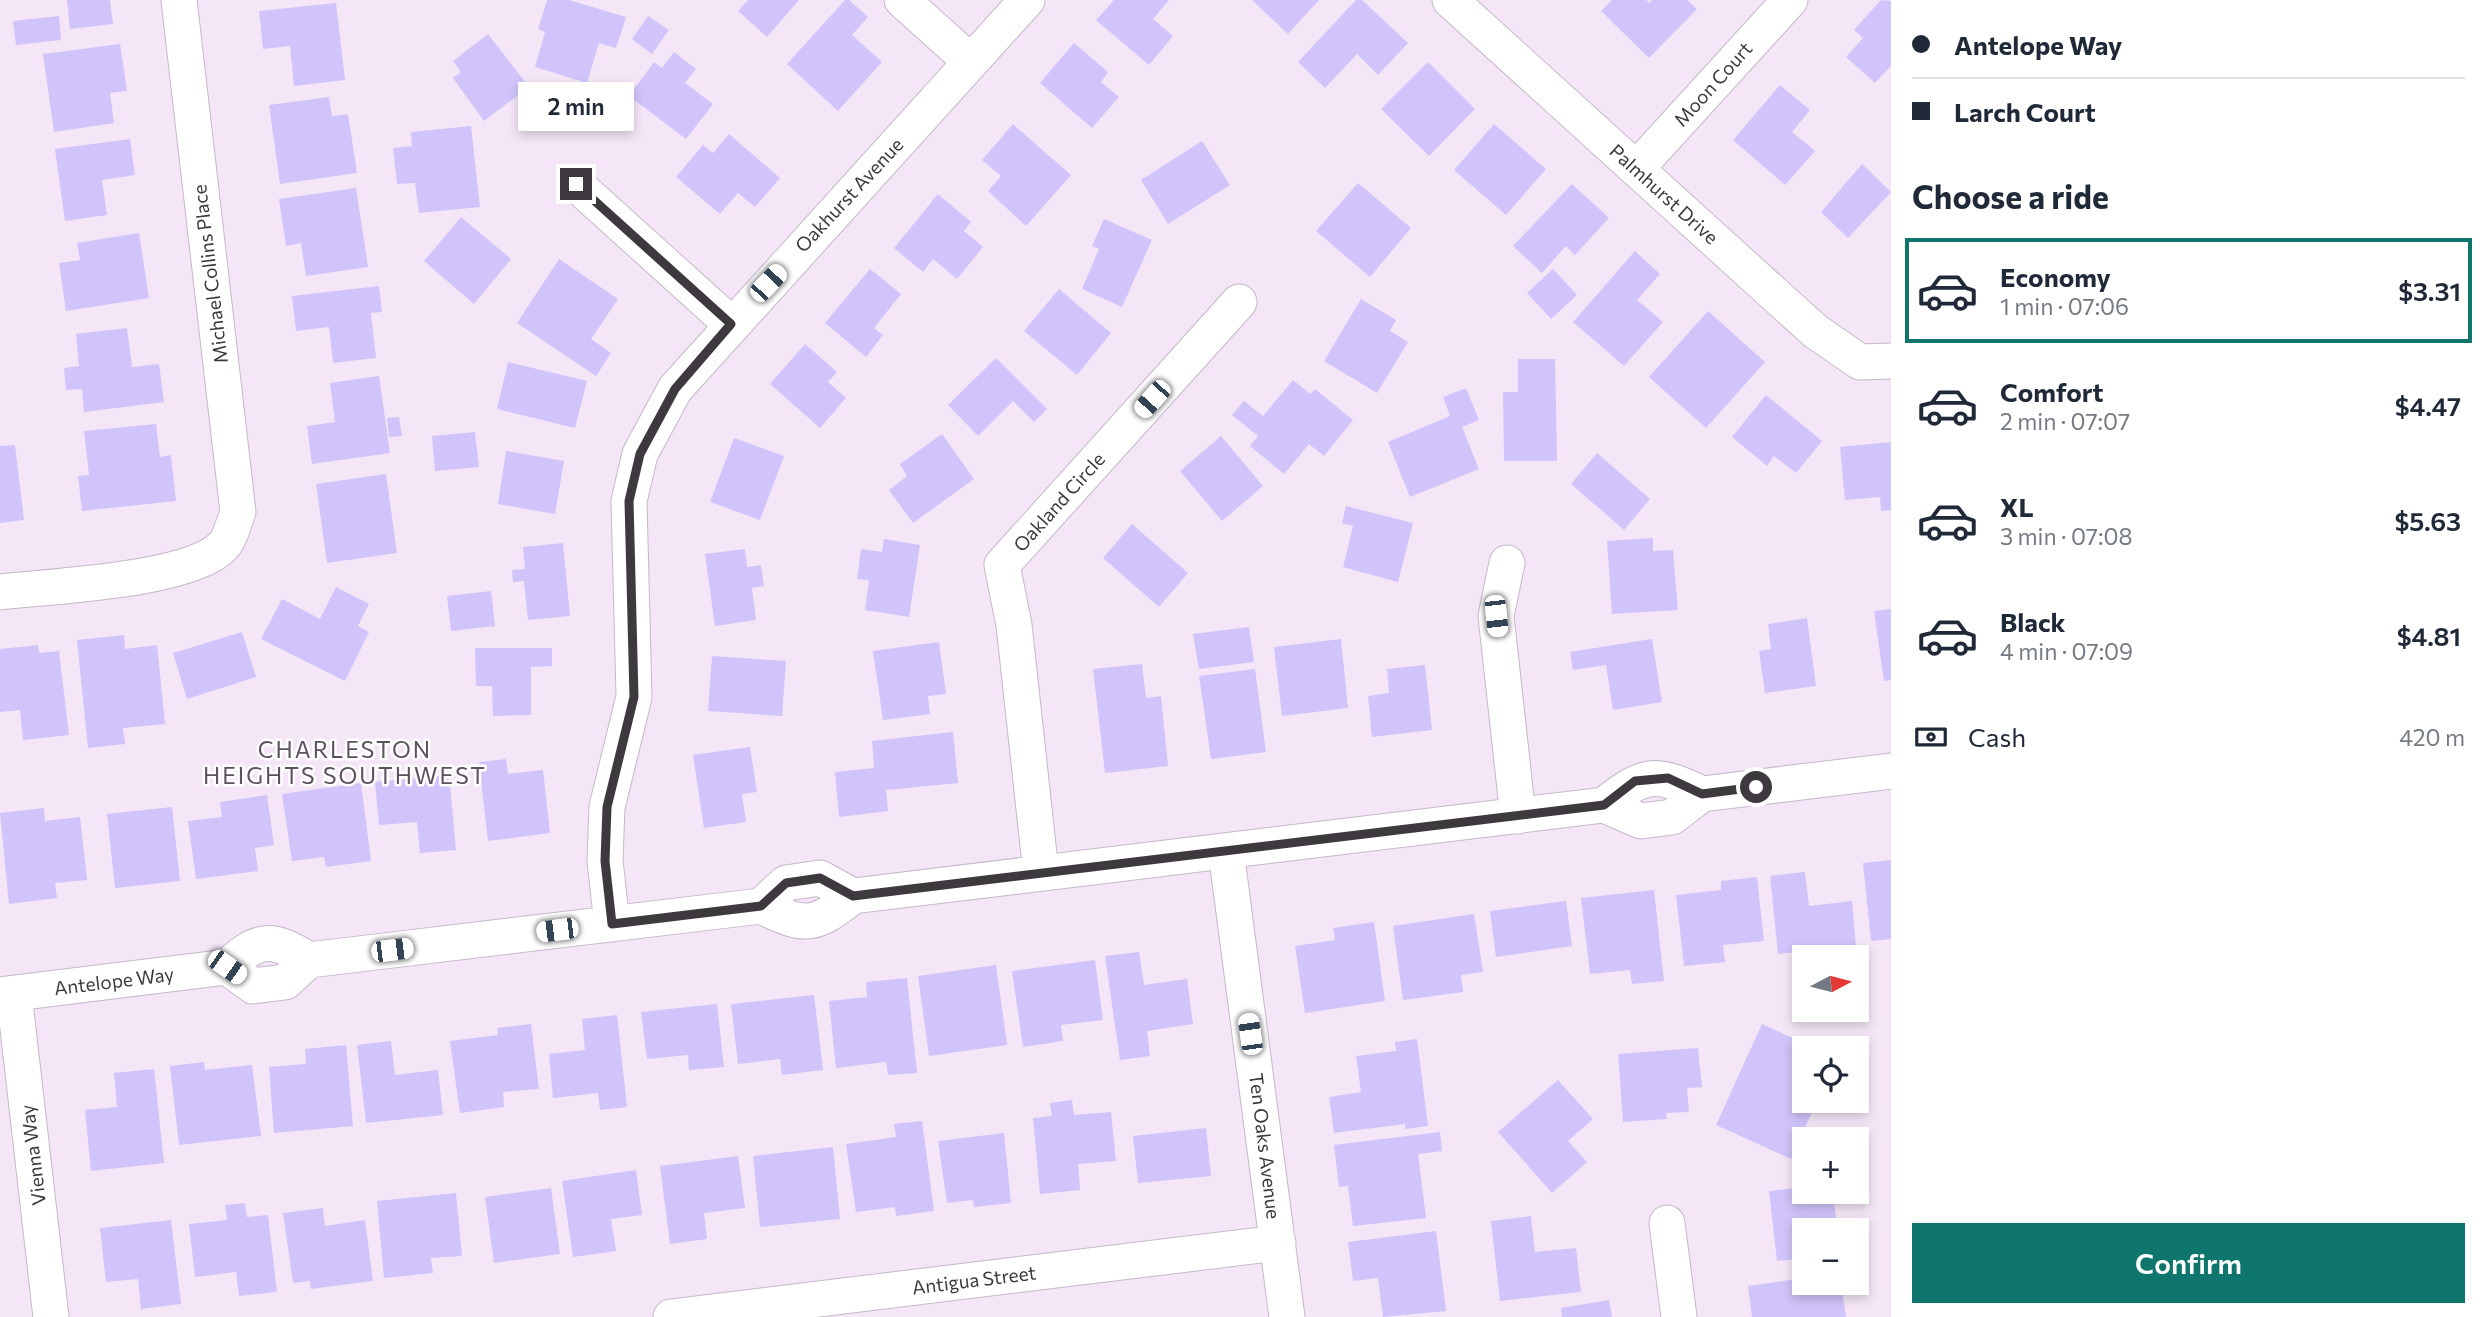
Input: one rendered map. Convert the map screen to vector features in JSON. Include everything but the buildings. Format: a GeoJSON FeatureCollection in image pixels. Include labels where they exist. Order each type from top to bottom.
{"type":"FeatureCollection","features":[{"type":"Feature","properties":{"kind":"street","name":"Michael Collins Place"},"geometry":{"type":"LineString","coordinates":[[0,592],[153,574],[197,563],[224,546],[238,512],[179,0]]}},
{"type":"Feature","properties":{"kind":"street"},"geometry":{"type":"LineString","coordinates":[[902,0],[971,62]]}},
{"type":"Feature","properties":{"kind":"street","name":"Oakhurst Avenue"},"geometry":{"type":"LineString","coordinates":[[612,924],[605,861],[607,807],[634,697],[629,501],[640,454],[675,389],[1027,0]]}},
{"type":"Feature","properties":{"kind":"street","name":"Palmhurst Drive"},"geometry":{"type":"LineString","coordinates":[[1450,0],[1815,331],[1860,362],[1891,361]]}},
{"type":"Feature","properties":{"kind":"street","name":"Moon Court"},"geometry":{"type":"LineString","coordinates":[[1636,169],[1790,0]]}},
{"type":"Feature","properties":{"kind":"street"},"geometry":{"type":"LineString","coordinates":[[576,184],[731,324]]}},
{"type":"Feature","properties":{"kind":"street","name":"Oakland Circle"},"geometry":{"type":"LineString","coordinates":[[1041,873],[1014,625],[1002,565],[1239,302]]}},
{"type":"Feature","properties":{"kind":"street"},"geometry":{"type":"LineString","coordinates":[[1507,563],[1496,616],[1518,816]]}},
{"type":"Feature","properties":{"kind":"street","name":"Antelope Way"},"geometry":{"type":"LineString","coordinates":[[7,994],[227,967],[253,986],[285,982],[309,960],[761,906],[786,883],[820,878],[853,896],[1604,805],[1635,781],[1668,778],[1702,794],[1891,771]]}},
{"type":"Feature","properties":{"kind":"street","name":"Ten Oaks Avenue"},"geometry":{"type":"LineString","coordinates":[[1226,851],[1287,1317]]}},
{"type":"Feature","properties":{"kind":"street","name":"Vienna Way"},"geometry":{"type":"LineString","coordinates":[[7,994],[51,1317]]}},
{"type":"Feature","properties":{"kind":"street"},"geometry":{"type":"LineString","coordinates":[[1667,1223],[1679,1317]]}},
{"type":"Feature","properties":{"kind":"street","name":"Antigua Street"},"geometry":{"type":"LineString","coordinates":[[671,1317],[1278,1243]]}},
{"type":"Feature","properties":{"kind":"district","name":"CHARLESTON HEIGHTS SOUTHWEST"},"geometry":{"type":"Point","coordinates":[345,763]}},
{"type":"Feature","properties":{"kind":"route"},"geometry":{"type":"LineString","coordinates":[[576,184],[731,324],[675,389],[640,454],[629,501],[634,697],[607,807],[605,861],[612,924],[761,906],[786,883],[820,878],[853,896],[1604,805],[1635,781],[1668,778],[1702,794],[1756,787]]}}]}
